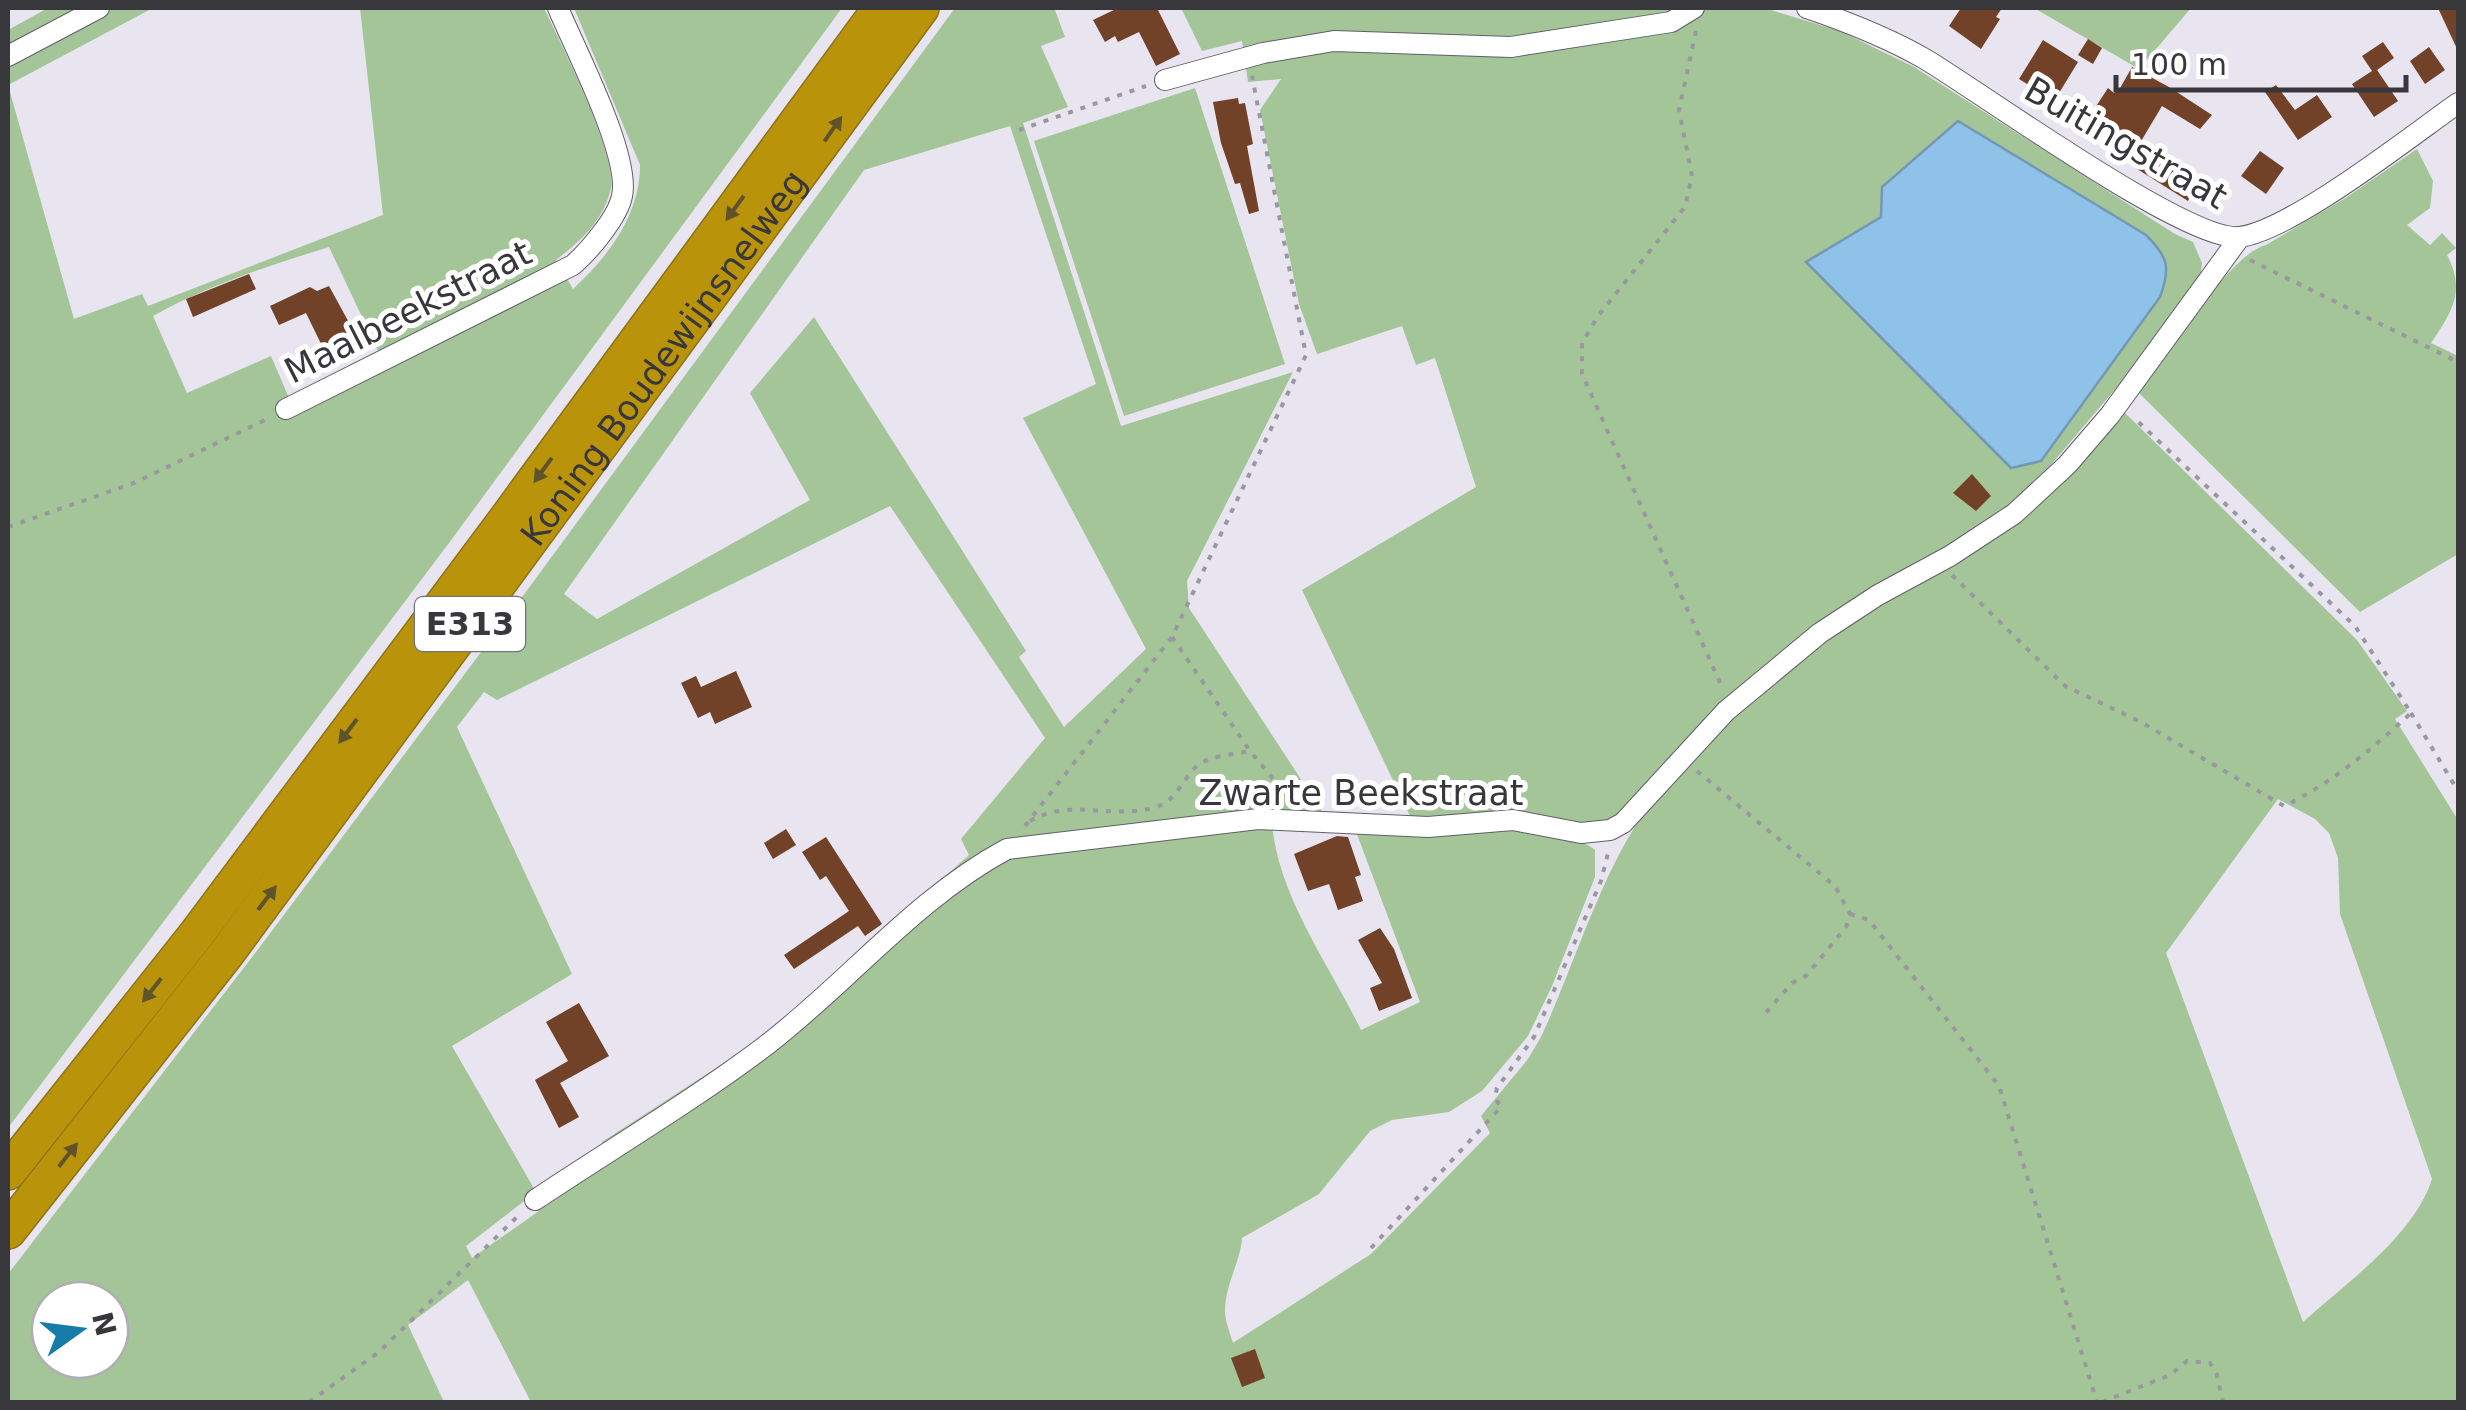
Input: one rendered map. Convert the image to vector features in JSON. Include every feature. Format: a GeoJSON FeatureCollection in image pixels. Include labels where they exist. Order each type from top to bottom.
{"type":"FeatureCollection","features":[{"type":"Feature","properties":{"kind":"highway","name":"Koning Boudewijnsnelweg"},"geometry":{"type":"LineString","coordinates":[[8,1172],[232,887],[881,8]]}},
{"type":"Feature","properties":{"kind":"highway","name":"Koning Boudewijnsnelweg"},"geometry":{"type":"LineString","coordinates":[[8,1232],[226,954],[922,8]]}},
{"type":"Feature","properties":{"kind":"street"},"geometry":{"type":"LineString","coordinates":[[8,56],[99,8]]}},
{"type":"Feature","properties":{"kind":"street","name":"Maalbeekstraat"},"geometry":{"type":"LineString","coordinates":[[286,409],[573,265],[590,250],[622,198],[621,159],[558,8]]}},
{"type":"Feature","properties":{"kind":"street","name":"Buitingstraat"},"geometry":{"type":"LineString","coordinates":[[1807,8],[1871,30],[1925,60],[2184,221],[2215,236],[2240,237],[2282,223],[2458,103]]}},
{"type":"Feature","properties":{"kind":"street"},"geometry":{"type":"LineString","coordinates":[[1165,80],[1248,57],[1334,41],[1511,47],[1696,16]]}},
{"type":"Feature","properties":{"kind":"street"},"geometry":{"type":"LineString","coordinates":[[1610,830],[1634,813],[1726,712],[1820,633],[2014,514],[2067,466],[2119,403],[2240,237]]}},
{"type":"Feature","properties":{"kind":"street","name":"Zwarte Beekstraat"},"geometry":{"type":"LineString","coordinates":[[535,1200],[762,1048],[933,898],[1007,850],[1211,823],[1306,819],[1428,827],[1513,820],[1582,833],[1610,830]]}},
{"type":"Feature","properties":{"kind":"path"},"geometry":{"type":"LineString","coordinates":[[1696,16],[1679,110],[1692,176],[1686,208],[1598,316],[1582,342],[1582,374],[1721,678],[1726,712]]}},
{"type":"Feature","properties":{"kind":"path"},"geometry":{"type":"LineString","coordinates":[[1007,850],[1172,637],[1306,355],[1248,57]]}},
{"type":"Feature","properties":{"kind":"path"},"geometry":{"type":"LineString","coordinates":[[1019,130],[1165,80]]}},
{"type":"Feature","properties":{"kind":"path"},"geometry":{"type":"LineString","coordinates":[[2240,237],[2250,260],[2458,362]]}},
{"type":"Feature","properties":{"kind":"path"},"geometry":{"type":"LineString","coordinates":[[2119,403],[2356,626],[2458,791]]}},
{"type":"Feature","properties":{"kind":"path","name":"Maalbeekstraat"},"geometry":{"type":"LineString","coordinates":[[8,527],[134,484],[286,409]]}},
{"type":"Feature","properties":{"kind":"path"},"geometry":{"type":"LineString","coordinates":[[1940,562],[2064,686],[2141,722],[2284,806],[2302,798],[2374,748],[2412,714]]}},
{"type":"Feature","properties":{"kind":"path"},"geometry":{"type":"LineString","coordinates":[[1172,637],[1250,751],[1306,819]]}},
{"type":"Feature","properties":{"kind":"path"},"geometry":{"type":"LineString","coordinates":[[1028,822],[1047,811],[1063,808],[1113,812],[1156,808],[1174,796],[1200,763],[1250,751]]}},
{"type":"Feature","properties":{"kind":"path"},"geometry":{"type":"LineString","coordinates":[[1682,758],[1835,886],[1850,914],[1869,920],[2000,1086],[2100,1402],[2170,1375],[2187,1361],[2210,1362],[2222,1402]]}},
{"type":"Feature","properties":{"kind":"path"},"geometry":{"type":"LineString","coordinates":[[1371,1248],[1501,1107],[1494,1098],[1497,1088],[1534,1037],[1601,881],[1610,830]]}},
{"type":"Feature","properties":{"kind":"path"},"geometry":{"type":"LineString","coordinates":[[1762,1017],[1792,983],[1806,976],[1846,927],[1850,914]]}},
{"type":"Feature","properties":{"kind":"path"},"geometry":{"type":"LineString","coordinates":[[309,1402],[379,1352],[535,1200]]}},
{"type":"Feature","properties":{"kind":"green space"},"geometry":{"type":"Polygon","coordinates":[[[48,8],[153,8],[8,85],[8,30],[48,8]]]}},
{"type":"Feature","properties":{"kind":"green space"},"geometry":{"type":"Polygon","coordinates":[[[360,8],[544,8],[586,99],[611,172],[608,200],[597,220],[556,260],[573,289],[620,234],[634,201],[640,165],[574,8],[842,8],[449,543],[8,1128],[8,85],[74,319],[142,294],[148,306],[383,215],[360,8]],[[329,247],[217,286],[153,316],[187,393],[271,356],[289,398],[380,355],[329,247]]]}},
{"type":"Feature","properties":{"kind":"green space"},"geometry":{"type":"Polygon","coordinates":[[[955,8],[1057,8],[1065,37],[1041,46],[1068,107],[1023,123],[1121,426],[1293,372],[1187,581],[1189,608],[1325,816],[1272,824],[1284,878],[1295,904],[1361,1030],[1420,1002],[1355,829],[1517,830],[1577,840],[1595,850],[1595,877],[1528,1036],[1482,1091],[1449,1112],[1392,1120],[1370,1131],[1319,1194],[1242,1238],[1226,1301],[1233,1343],[1371,1254],[1490,1133],[1481,1116],[1541,1037],[1620,852],[1649,806],[1684,766],[1729,721],[1814,649],[1876,607],[1941,571],[2123,411],[2357,640],[2407,711],[2395,719],[2458,820],[2458,1402],[531,1402],[468,1280],[408,1325],[444,1402],[8,1402],[8,1274],[259,948],[955,8]],[[1010,126],[864,170],[564,594],[597,619],[810,500],[750,393],[814,317],[1026,651],[1019,657],[1064,727],[1146,649],[1023,418],[1096,384],[1010,126]],[[890,506],[497,700],[484,692],[457,727],[572,974],[452,1046],[536,1192],[466,1246],[472,1258],[613,1159],[602,1142],[773,1031],[969,855],[961,839],[1045,738],[890,506]],[[2278,799],[2166,953],[2303,1322],[2395,1239],[2423,1200],[2432,1179],[2340,914],[2338,858],[2329,833],[2315,819],[2278,799]]]}},
{"type":"Feature","properties":{"kind":"green space"},"geometry":{"type":"Polygon","coordinates":[[[1181,8],[1764,8],[1840,31],[1914,67],[2193,242],[2202,263],[2200,279],[2166,329],[2028,492],[1972,536],[1862,596],[1614,820],[1595,827],[1413,822],[1302,590],[1476,487],[1435,358],[1416,365],[1402,326],[1317,354],[1299,304],[1260,110],[1281,79],[1248,82],[1242,41],[1202,51],[1181,8]],[[1881,216],[1806,262],[2041,460],[2160,297],[2165,283],[1881,216]]]}},
{"type":"Feature","properties":{"kind":"green space"},"geometry":{"type":"Polygon","coordinates":[[[2034,8],[2191,8],[2139,69],[2034,8]]]}},
{"type":"Feature","properties":{"kind":"green space"},"geometry":{"type":"Polygon","coordinates":[[[1195,88],[1285,364],[1124,416],[1034,141],[1195,88]]]}},
{"type":"Feature","properties":{"kind":"green space"},"geometry":{"type":"Polygon","coordinates":[[[2417,149],[2433,181],[2430,208],[2407,225],[2430,245],[2442,233],[2456,248],[2447,255],[2455,280],[2454,301],[2431,343],[2458,356],[2458,554],[2360,612],[2139,393],[2234,267],[2417,149]]]}},
{"type":"Feature","properties":{"kind":"water"},"geometry":{"type":"Polygon","coordinates":[[[1958,121],[2146,235],[2165,263],[2166,278],[2160,297],[2041,461],[2011,468],[1806,262],[1881,217],[1882,187],[1958,121]]]}},
{"type":"Feature","properties":{"kind":"building"},"geometry":{"type":"Polygon","coordinates":[[[1118,8],[1157,8],[1180,54],[1156,66],[1139,32],[1118,42],[1115,36],[1105,42],[1093,20],[1118,8]]]}},
{"type":"Feature","properties":{"kind":"building"},"geometry":{"type":"Polygon","coordinates":[[[1961,8],[2002,8],[1996,17],[2000,19],[1981,49],[1949,26],[1961,8]]]}},
{"type":"Feature","properties":{"kind":"building"},"geometry":{"type":"Polygon","coordinates":[[[2438,8],[2458,8],[2458,51],[2438,8]]]}},
{"type":"Feature","properties":{"kind":"building"},"geometry":{"type":"Polygon","coordinates":[[[2088,39],[2102,48],[2093,64],[2078,55],[2088,39]]]}},
{"type":"Feature","properties":{"kind":"building"},"geometry":{"type":"Polygon","coordinates":[[[2043,40],[2078,62],[2056,98],[2019,79],[2043,40]]]}},
{"type":"Feature","properties":{"kind":"building"},"geometry":{"type":"Polygon","coordinates":[[[2383,42],[2394,58],[2377,70],[2398,101],[2374,117],[2352,84],[2372,71],[2362,56],[2383,42]]]}},
{"type":"Feature","properties":{"kind":"building"},"geometry":{"type":"Polygon","coordinates":[[[2429,47],[2445,70],[2425,84],[2410,61],[2429,47]]]}},
{"type":"Feature","properties":{"kind":"building"},"geometry":{"type":"Polygon","coordinates":[[[2132,67],[2212,115],[2200,129],[2162,106],[2137,148],[2089,117],[2108,88],[2114,93],[2119,90],[2132,67]]]}},
{"type":"Feature","properties":{"kind":"building"},"geometry":{"type":"Polygon","coordinates":[[[2276,85],[2295,110],[2317,95],[2332,117],[2298,140],[2265,92],[2276,85]]]}},
{"type":"Feature","properties":{"kind":"building"},"geometry":{"type":"Polygon","coordinates":[[[1238,98],[1239,104],[1245,103],[1253,144],[1247,146],[1259,211],[1249,214],[1240,183],[1235,184],[1221,143],[1213,102],[1238,98]]]}},
{"type":"Feature","properties":{"kind":"building"},"geometry":{"type":"Polygon","coordinates":[[[2148,145],[2201,179],[2188,201],[2134,167],[2148,145]]]}},
{"type":"Feature","properties":{"kind":"building"},"geometry":{"type":"Polygon","coordinates":[[[2260,151],[2284,168],[2266,194],[2241,176],[2260,151]]]}},
{"type":"Feature","properties":{"kind":"building"},"geometry":{"type":"Polygon","coordinates":[[[249,274],[256,289],[193,317],[186,299],[249,274]]]}},
{"type":"Feature","properties":{"kind":"building"},"geometry":{"type":"Polygon","coordinates":[[[329,286],[358,339],[326,354],[306,313],[279,325],[270,306],[310,287],[317,291],[329,286]]]}},
{"type":"Feature","properties":{"kind":"building"},"geometry":{"type":"Polygon","coordinates":[[[1972,474],[1991,496],[1976,511],[1953,493],[1972,474]]]}},
{"type":"Feature","properties":{"kind":"building"},"geometry":{"type":"Polygon","coordinates":[[[736,671],[752,707],[715,724],[710,712],[698,718],[681,683],[696,676],[701,687],[736,671]]]}},
{"type":"Feature","properties":{"kind":"building"},"geometry":{"type":"Polygon","coordinates":[[[786,829],[796,845],[773,859],[764,843],[786,829]]]}},
{"type":"Feature","properties":{"kind":"building"},"geometry":{"type":"Polygon","coordinates":[[[1337,836],[1348,837],[1361,875],[1355,877],[1363,901],[1338,910],[1329,884],[1308,891],[1294,854],[1337,836]]]}},
{"type":"Feature","properties":{"kind":"building"},"geometry":{"type":"Polygon","coordinates":[[[826,837],[882,924],[865,936],[858,926],[794,969],[784,955],[849,911],[826,876],[820,880],[802,852],[826,837]]]}},
{"type":"Feature","properties":{"kind":"building"},"geometry":{"type":"Polygon","coordinates":[[[1380,928],[1394,949],[1412,998],[1379,1011],[1370,988],[1382,983],[1358,940],[1380,928]]]}},
{"type":"Feature","properties":{"kind":"building"},"geometry":{"type":"Polygon","coordinates":[[[579,1003],[609,1056],[560,1083],[579,1117],[559,1128],[535,1080],[568,1061],[546,1022],[579,1003]]]}},
{"type":"Feature","properties":{"kind":"building"},"geometry":{"type":"Polygon","coordinates":[[[1255,1349],[1265,1378],[1242,1387],[1231,1358],[1255,1349]]]}}]}
